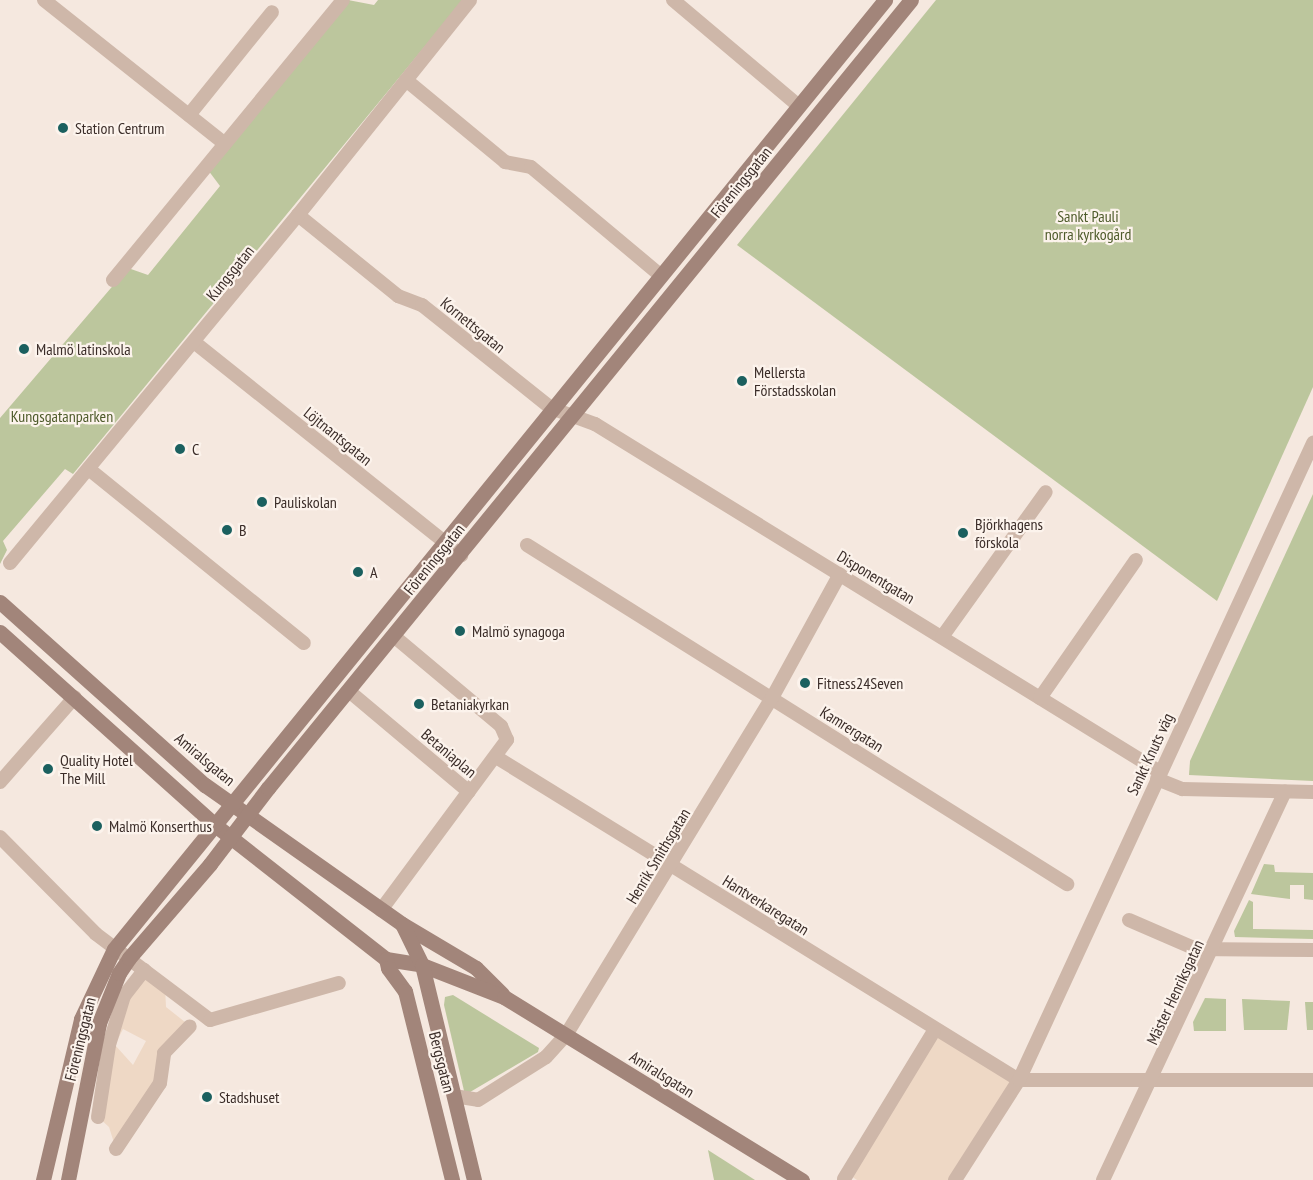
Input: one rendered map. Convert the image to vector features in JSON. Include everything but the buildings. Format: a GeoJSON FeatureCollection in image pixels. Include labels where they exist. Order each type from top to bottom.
{"type":"FeatureCollection","features":[{"type":"Feature","properties":{"kind":"street"},"geometry":{"type":"LineString","coordinates":[[44,0],[225,144]]}},
{"type":"Feature","properties":{"kind":"street"},"geometry":{"type":"LineString","coordinates":[[113,280],[343,0]]}},
{"type":"Feature","properties":{"kind":"street","name":"Kungsgatan"},"geometry":{"type":"LineString","coordinates":[[10,562],[90,470],[470,0]]}},
{"type":"Feature","properties":{"kind":"street"},"geometry":{"type":"LineString","coordinates":[[673,0],[799,106]]}},
{"type":"Feature","properties":{"kind":"street","name":"Föreningsgatan"},"geometry":{"type":"LineString","coordinates":[[44,1180],[81,1019],[91,990],[114,949],[551,408],[885,0]]}},
{"type":"Feature","properties":{"kind":"street","name":"Föreningsgatan"},"geometry":{"type":"LineString","coordinates":[[68,1180],[99,1023],[119,973],[129,958],[395,637],[573,414],[911,0]]}},
{"type":"Feature","properties":{"kind":"street"},"geometry":{"type":"LineString","coordinates":[[189,115],[272,12]]}},
{"type":"Feature","properties":{"kind":"street"},"geometry":{"type":"LineString","coordinates":[[406,80],[505,162],[531,167],[660,275]]}},
{"type":"Feature","properties":{"kind":"street","name":"Kornettsgatan"},"geometry":{"type":"LineString","coordinates":[[298,215],[398,297],[422,305],[551,408],[573,414]]}},
{"type":"Feature","properties":{"kind":"street","name":"Löjtnantsgatan"},"geometry":{"type":"LineString","coordinates":[[194,342],[461,555]]}},
{"type":"Feature","properties":{"kind":"street","name":"Disponentgatan"},"geometry":{"type":"LineString","coordinates":[[573,414],[840,574],[1182,789],[1313,792]]}},
{"type":"Feature","properties":{"kind":"street","name":"Sankt Knuts väg"},"geometry":{"type":"LineString","coordinates":[[955,1180],[1019,1080],[1313,443]]}},
{"type":"Feature","properties":{"kind":"street"},"geometry":{"type":"LineString","coordinates":[[90,470],[304,643]]}},
{"type":"Feature","properties":{"kind":"street"},"geometry":{"type":"LineString","coordinates":[[942,637],[1046,492]]}},
{"type":"Feature","properties":{"kind":"street","name":"Kamrergatan"},"geometry":{"type":"LineString","coordinates":[[527,545],[1067,884]]}},
{"type":"Feature","properties":{"kind":"street"},"geometry":{"type":"LineString","coordinates":[[1040,698],[1136,560]]}},
{"type":"Feature","properties":{"kind":"street","name":"Henrik Smithsgatan"},"geometry":{"type":"LineString","coordinates":[[454,1096],[478,1100],[552,1052],[566,1035],[772,698],[840,574]]}},
{"type":"Feature","properties":{"kind":"street","name":"Amiralsgatan"},"geometry":{"type":"LineString","coordinates":[[0,602],[232,804],[402,924],[476,968],[504,997]]}},
{"type":"Feature","properties":{"kind":"street","name":"Amiralsgatan"},"geometry":{"type":"LineString","coordinates":[[0,632],[215,825],[386,959],[422,965],[504,997],[802,1180]]}},
{"type":"Feature","properties":{"kind":"street","name":"Betaniaplan"},"geometry":{"type":"LineString","coordinates":[[350,692],[469,792],[507,740],[501,726],[395,637]]}},
{"type":"Feature","properties":{"kind":"street"},"geometry":{"type":"LineString","coordinates":[[0,782],[75,697]]}},
{"type":"Feature","properties":{"kind":"street","name":"Hantverkaregatan"},"geometry":{"type":"LineString","coordinates":[[496,757],[934,1031],[1019,1080]]}},
{"type":"Feature","properties":{"kind":"street","name":"Mäster Henriksgatan"},"geometry":{"type":"LineString","coordinates":[[1103,1180],[1214,947],[1280,818],[1285,791]]}},
{"type":"Feature","properties":{"kind":"street"},"geometry":{"type":"LineString","coordinates":[[381,909],[469,792]]}},
{"type":"Feature","properties":{"kind":"street"},"geometry":{"type":"LineString","coordinates":[[0,837],[114,949],[210,1020],[339,983]]}},
{"type":"Feature","properties":{"kind":"street"},"geometry":{"type":"LineString","coordinates":[[1129,920],[1196,949],[1214,947],[1313,950]]}},
{"type":"Feature","properties":{"kind":"street","name":"Amiralsgatan"},"geometry":{"type":"LineString","coordinates":[[402,924],[422,965]]}},
{"type":"Feature","properties":{"kind":"street","name":"Bergsgatan"},"geometry":{"type":"LineString","coordinates":[[386,959],[388,968],[405,991],[452,1180]]}},
{"type":"Feature","properties":{"kind":"street","name":"Bergsgatan"},"geometry":{"type":"LineString","coordinates":[[422,965],[474,1180]]}},
{"type":"Feature","properties":{"kind":"street"},"geometry":{"type":"LineString","coordinates":[[98,1117],[109,1045],[124,996],[144,970]]}},
{"type":"Feature","properties":{"kind":"street"},"geometry":{"type":"LineString","coordinates":[[116,1149],[160,1083],[164,1053],[190,1026]]}},
{"type":"Feature","properties":{"kind":"street"},"geometry":{"type":"LineString","coordinates":[[844,1179],[934,1031]]}},
{"type":"Feature","properties":{"kind":"street"},"geometry":{"type":"LineString","coordinates":[[1019,1080],[1152,1078],[1313,1080]]}},
{"type":"Feature","properties":{"kind":"green space","name":"Kungsgatanparken"},"geometry":{"type":"Polygon","coordinates":[[[348,0],[374,5],[378,0],[463,0],[73,474],[65,469],[3,541],[7,550],[0,564],[0,418],[128,268],[148,275],[220,186],[208,170],[348,0]]]}},
{"type":"Feature","properties":{"kind":"green space","name":"Sankt Pauli norra kyrkogård"},"geometry":{"type":"Polygon","coordinates":[[[936,0],[1313,0],[1313,387],[1217,601],[737,245],[936,0]]]}},
{"type":"Feature","properties":{"kind":"green space"},"geometry":{"type":"Polygon","coordinates":[[[1313,494],[1313,781],[1189,775],[1190,761],[1313,494]]]}},
{"type":"Feature","properties":{"kind":"green space"},"geometry":{"type":"Polygon","coordinates":[[[1264,864],[1274,865],[1275,872],[1313,873],[1313,900],[1304,899],[1304,885],[1290,885],[1290,899],[1251,894],[1264,864]]]}},
{"type":"Feature","properties":{"kind":"green space"},"geometry":{"type":"Polygon","coordinates":[[[1249,900],[1253,902],[1253,929],[1313,930],[1313,939],[1235,937],[1234,931],[1249,900]]]}},
{"type":"Feature","properties":{"kind":"green space"},"geometry":{"type":"Polygon","coordinates":[[[453,995],[539,1048],[538,1052],[465,1095],[444,1005],[445,997],[453,995]]]}},
{"type":"Feature","properties":{"kind":"green space"},"geometry":{"type":"Polygon","coordinates":[[[1205,998],[1226,999],[1226,1031],[1194,1031],[1193,1022],[1205,998]]]}},
{"type":"Feature","properties":{"kind":"green space"},"geometry":{"type":"Polygon","coordinates":[[[1242,999],[1290,1001],[1287,1030],[1244,1030],[1242,999]]]}},
{"type":"Feature","properties":{"kind":"green space"},"geometry":{"type":"Polygon","coordinates":[[[1305,1002],[1313,1002],[1313,1030],[1307,1030],[1305,1002]]]}},
{"type":"Feature","properties":{"kind":"green space"},"geometry":{"type":"Polygon","coordinates":[[[708,1150],[755,1180],[714,1180],[708,1150]]]}},
{"type":"Feature","properties":{"kind":"shaded area"},"geometry":{"type":"Polygon","coordinates":[[[144,970],[165,986],[166,1007],[190,1026],[164,1053],[160,1083],[116,1149],[109,1127],[98,1117],[124,996],[144,970]],[[123,1029],[115,1045],[133,1065],[146,1041],[123,1029]]]}},
{"type":"Feature","properties":{"kind":"shaded area"},"geometry":{"type":"Polygon","coordinates":[[[934,1031],[1019,1080],[955,1180],[857,1180],[848,1174],[934,1031]]]}},
{"type":"Feature","properties":{"kind":"place","name":"Station Centrum"},"geometry":{"type":"Point","coordinates":[63,128]}},
{"type":"Feature","properties":{"kind":"place","name":"Malmö latinskola"},"geometry":{"type":"Point","coordinates":[24,349]}},
{"type":"Feature","properties":{"kind":"place","name":"Mellersta Förstadsskolan"},"geometry":{"type":"Point","coordinates":[742,381]}},
{"type":"Feature","properties":{"kind":"place","name":"C"},"geometry":{"type":"Point","coordinates":[180,449]}},
{"type":"Feature","properties":{"kind":"place","name":"Pauliskolan"},"geometry":{"type":"Point","coordinates":[262,502]}},
{"type":"Feature","properties":{"kind":"place","name":"B"},"geometry":{"type":"Point","coordinates":[227,530]}},
{"type":"Feature","properties":{"kind":"place","name":"Björkhagens förskola"},"geometry":{"type":"Point","coordinates":[963,533]}},
{"type":"Feature","properties":{"kind":"place","name":"A"},"geometry":{"type":"Point","coordinates":[358,572]}},
{"type":"Feature","properties":{"kind":"place","name":"Malmö synagoga"},"geometry":{"type":"Point","coordinates":[460,631]}},
{"type":"Feature","properties":{"kind":"place","name":"Fitness24Seven"},"geometry":{"type":"Point","coordinates":[805,683]}},
{"type":"Feature","properties":{"kind":"place","name":"Betaniakyrkan"},"geometry":{"type":"Point","coordinates":[419,704]}},
{"type":"Feature","properties":{"kind":"place","name":"Quality Hotel The Mill"},"geometry":{"type":"Point","coordinates":[48,769]}},
{"type":"Feature","properties":{"kind":"place","name":"Malmö Konserthus"},"geometry":{"type":"Point","coordinates":[97,826]}},
{"type":"Feature","properties":{"kind":"place","name":"Stadshuset"},"geometry":{"type":"Point","coordinates":[207,1097]}}]}
